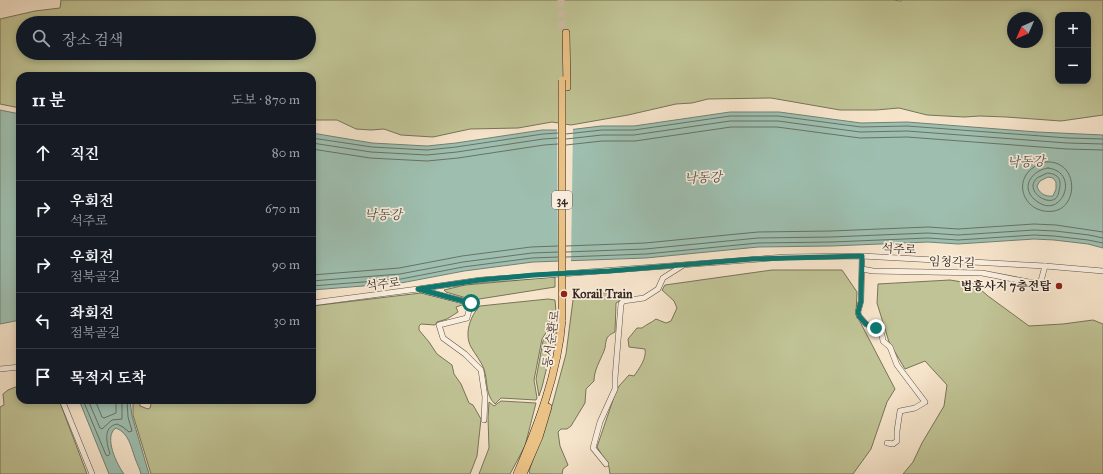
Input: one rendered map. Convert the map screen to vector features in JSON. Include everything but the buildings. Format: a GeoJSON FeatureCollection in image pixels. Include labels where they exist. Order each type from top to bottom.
{"type":"FeatureCollection","features":[{"type":"Feature","properties":{"kind":"highway","name":"동서순환로"},"geometry":{"type":"LineString","coordinates":[[517,474],[533,437],[559,350],[564,321],[567,87],[564,33],[562,80],[564,321],[564,344],[539,437],[523,474]]}},
{"type":"Feature","properties":{"kind":"street","name":"석주로"},"geometry":{"type":"LineString","coordinates":[[316,302],[480,280],[752,259],[862,256],[1045,266],[1103,271]]}},
{"type":"Feature","properties":{"kind":"street"},"geometry":{"type":"LineString","coordinates":[[862,256],[861,301],[858,312],[859,316],[866,324],[876,328],[882,335],[883,341],[890,347],[897,365],[925,402],[915,408],[900,411],[897,431],[898,441],[893,444],[887,443]]}},
{"type":"Feature","properties":{"kind":"street"},"geometry":{"type":"LineString","coordinates":[[606,464],[593,448],[600,422],[615,389],[618,324],[621,304],[623,301],[644,298],[658,289],[663,278],[683,265]]}},
{"type":"Feature","properties":{"kind":"street","name":"임청각길"},"geometry":{"type":"LineString","coordinates":[[862,269],[873,271],[982,273],[1034,283],[1041,282],[1045,266]]}},
{"type":"Feature","properties":{"kind":"street"},"geometry":{"type":"LineString","coordinates":[[418,289],[471,303],[467,318],[439,325],[442,338],[465,354],[481,370],[485,397],[484,420]]}},
{"type":"Feature","properties":{"kind":"street"},"geometry":{"type":"LineString","coordinates":[[0,369],[16,367]]}},
{"type":"Feature","properties":{"kind":"street"},"geometry":{"type":"LineString","coordinates":[[64,404],[92,474]]}},
{"type":"Feature","properties":{"kind":"green space"},"geometry":{"type":"Polygon","coordinates":[[[61,0],[1103,0],[1103,115],[1061,121],[1006,117],[927,115],[899,108],[876,110],[840,110],[771,98],[708,99],[571,125],[552,122],[518,128],[470,129],[433,137],[401,135],[384,129],[356,129],[337,120],[316,120],[316,72],[16,72],[16,107],[0,104],[0,19],[35,11],[60,8],[61,0]]]}},
{"type":"Feature","properties":{"kind":"green space"},"geometry":{"type":"Polygon","coordinates":[[[772,270],[842,270],[857,292],[856,314],[895,389],[887,402],[871,449],[853,474],[610,474],[609,467],[597,447],[619,386],[629,375],[634,376],[645,356],[645,349],[629,347],[628,339],[637,328],[642,328],[656,319],[666,323],[671,321],[677,308],[674,301],[662,290],[665,285],[772,270]]]}},
{"type":"Feature","properties":{"kind":"green space"},"geometry":{"type":"Polygon","coordinates":[[[555,277],[555,287],[473,300],[446,292],[444,290],[465,285],[555,277]]]}},
{"type":"Feature","properties":{"kind":"green space"},"geometry":{"type":"Polygon","coordinates":[[[950,280],[974,284],[1029,326],[1093,320],[1103,324],[1103,474],[903,474],[913,462],[922,443],[944,406],[947,385],[925,361],[905,369],[889,342],[877,303],[878,284],[950,280]]]}},
{"type":"Feature","properties":{"kind":"green space"},"geometry":{"type":"Polygon","coordinates":[[[631,291],[632,296],[616,303],[615,332],[607,338],[605,349],[596,369],[594,381],[586,389],[585,403],[571,426],[567,429],[561,429],[558,432],[560,446],[568,465],[563,469],[562,474],[530,474],[529,471],[552,406],[566,354],[573,300],[577,295],[631,291]]]}},
{"type":"Feature","properties":{"kind":"green space"},"geometry":{"type":"Polygon","coordinates":[[[421,293],[465,304],[456,307],[458,312],[447,319],[437,322],[435,325],[421,324],[419,326],[419,330],[437,354],[452,365],[454,374],[461,384],[469,403],[473,405],[481,419],[477,456],[470,474],[151,474],[133,415],[133,404],[140,404],[140,406],[148,409],[150,408],[151,404],[316,404],[316,306],[421,293]]]}},
{"type":"Feature","properties":{"kind":"green space"},"geometry":{"type":"Polygon","coordinates":[[[548,299],[555,300],[556,312],[551,316],[549,328],[542,339],[534,380],[536,400],[501,398],[495,404],[488,392],[484,369],[469,342],[468,331],[473,315],[480,306],[548,299]]]}},
{"type":"Feature","properties":{"kind":"green space"},"geometry":{"type":"Polygon","coordinates":[[[558,314],[555,334],[539,396],[536,379],[543,341],[550,331],[553,317],[558,314]]]}},
{"type":"Feature","properties":{"kind":"green space"},"geometry":{"type":"Polygon","coordinates":[[[16,387],[16,404],[61,404],[87,474],[0,474],[0,407],[4,405],[3,394],[16,387]]]}},
{"type":"Feature","properties":{"kind":"green space"},"geometry":{"type":"Polygon","coordinates":[[[501,401],[536,403],[525,446],[510,474],[479,474],[489,448],[489,402],[494,406],[501,401]]]}},
{"type":"Feature","properties":{"kind":"water"},"geometry":{"type":"Polygon","coordinates":[[[0,110],[16,113],[16,321],[0,324],[0,110]]]}},
{"type":"Feature","properties":{"kind":"water","name":"낙동강"},"geometry":{"type":"Polygon","coordinates":[[[730,112],[779,112],[861,123],[907,122],[1037,132],[1103,135],[1103,248],[1088,244],[1034,239],[958,244],[928,242],[758,247],[646,258],[533,262],[464,271],[401,283],[316,290],[316,134],[372,143],[427,146],[542,130],[568,130],[601,126],[634,126],[730,112]],[[1048,177],[1040,181],[1037,186],[1039,191],[1043,194],[1053,196],[1056,189],[1056,182],[1053,178],[1048,177]]]}},
{"type":"Feature","properties":{"kind":"water"},"geometry":{"type":"Polygon","coordinates":[[[81,404],[130,404],[132,416],[149,474],[141,474],[127,437],[116,428],[112,432],[111,437],[112,451],[124,474],[109,474],[81,404]]]}},
{"type":"Feature","properties":{"kind":"pier"},"geometry":{"type":"Polygon","coordinates":[[[557,127],[573,127],[571,263],[558,263],[557,127]]]}},
{"type":"Feature","properties":{"kind":"tunnel"},"geometry":{"type":"LineString","coordinates":[[561,0],[562,33]]}},
{"type":"Feature","properties":{"kind":"place","name":"법흥사지 7층전탑"},"geometry":{"type":"Point","coordinates":[1059,286]}},
{"type":"Feature","properties":{"kind":"place","name":"Korail Train"},"geometry":{"type":"Point","coordinates":[564,294]}},
{"type":"Feature","properties":{"kind":"route"},"geometry":{"type":"LineString","coordinates":[[471,303],[418,289],[480,280],[534,275],[609,271],[786,257],[862,256],[861,301],[858,312],[861,320],[876,328]]}}]}
